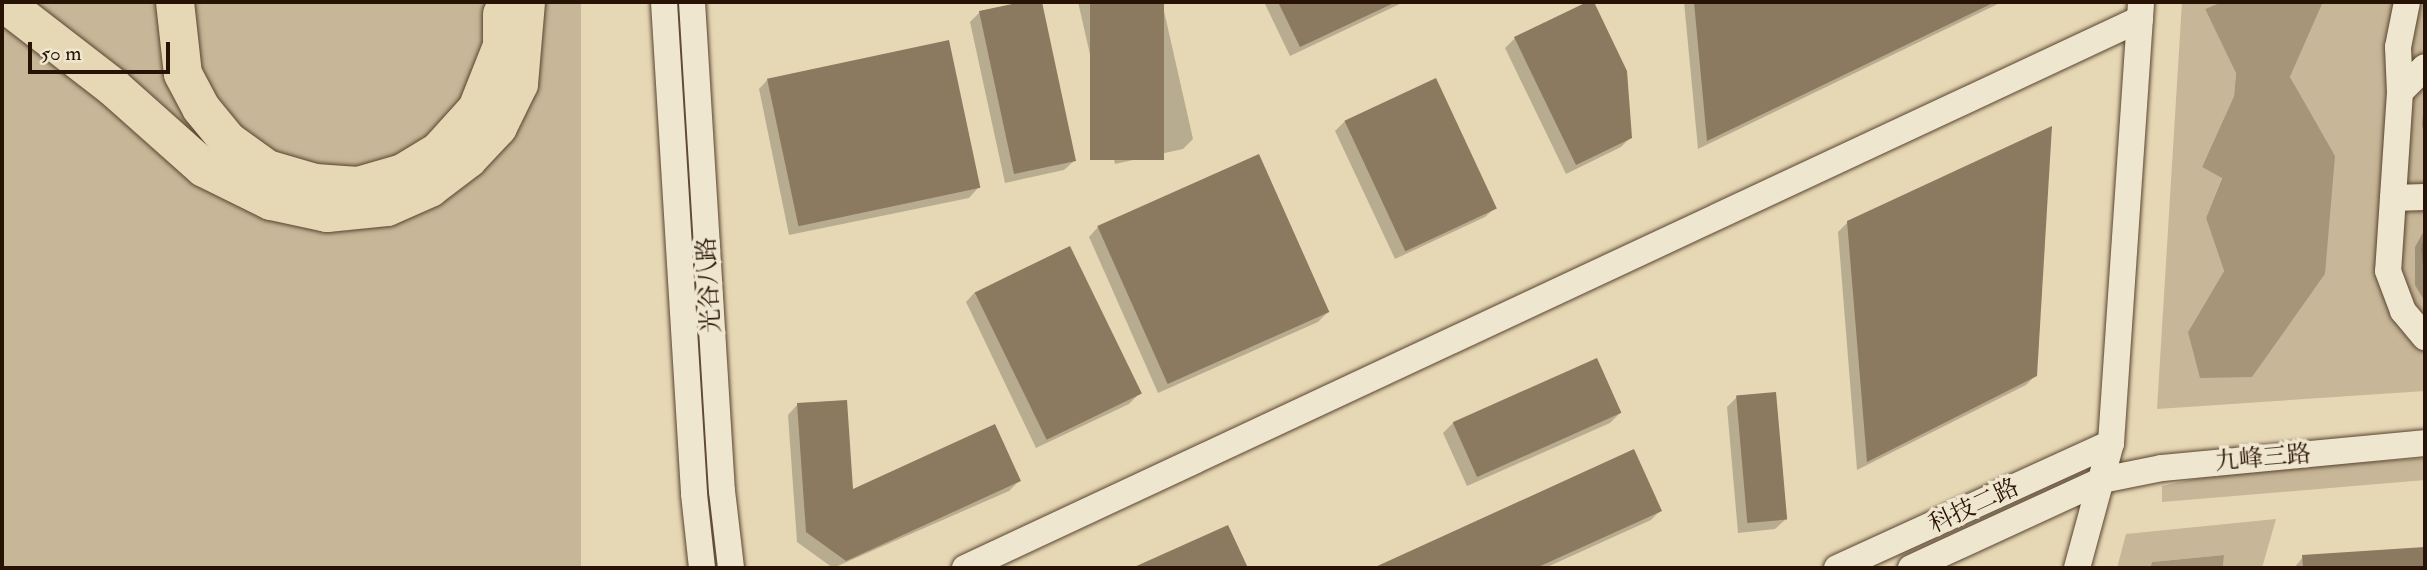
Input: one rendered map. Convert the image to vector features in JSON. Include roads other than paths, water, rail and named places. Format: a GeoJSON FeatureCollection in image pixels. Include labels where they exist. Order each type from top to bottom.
{"type":"FeatureCollection","features":[{"type":"Feature","properties":{"kind":"highway"},"geometry":{"type":"LineString","coordinates":[[3,2],[113,87],[204,168],[271,201],[327,213],[387,207],[430,188],[468,159],[498,127],[519,85],[526,2]]}},
{"type":"Feature","properties":{"kind":"highway"},"geometry":{"type":"LineString","coordinates":[[175,2],[183,74],[201,108],[229,141],[267,169],[315,183],[358,186],[402,173],[439,151],[477,109],[502,46],[502,2]]}},
{"type":"Feature","properties":{"kind":"street","name":"光谷八路"},"geometry":{"type":"LineString","coordinates":[[664,2],[702,568]]}},
{"type":"Feature","properties":{"kind":"street","name":"光谷八路"},"geometry":{"type":"LineString","coordinates":[[692,2],[722,491],[730,568]]}},
{"type":"Feature","properties":{"kind":"street"},"geometry":{"type":"LineString","coordinates":[[965,568],[2141,10],[2111,443],[2077,568]]}},
{"type":"Feature","properties":{"kind":"street"},"geometry":{"type":"LineString","coordinates":[[2413,11],[2398,47],[2400,92],[2388,271],[2403,311],[2425,337]]}},
{"type":"Feature","properties":{"kind":"street"},"geometry":{"type":"LineString","coordinates":[[2400,92],[2425,67]]}},
{"type":"Feature","properties":{"kind":"street"},"geometry":{"type":"LineString","coordinates":[[2393,198],[2425,197]]}},
{"type":"Feature","properties":{"kind":"street","name":"科技二路"},"geometry":{"type":"LineString","coordinates":[[1837,568],[2111,443]]}},
{"type":"Feature","properties":{"kind":"street","name":"九峰三路"},"geometry":{"type":"LineString","coordinates":[[2102,480],[2162,468],[2425,443]]}},
{"type":"Feature","properties":{"kind":"street","name":"科技二路"},"geometry":{"type":"LineString","coordinates":[[1911,568],[2102,480]]}}]}
